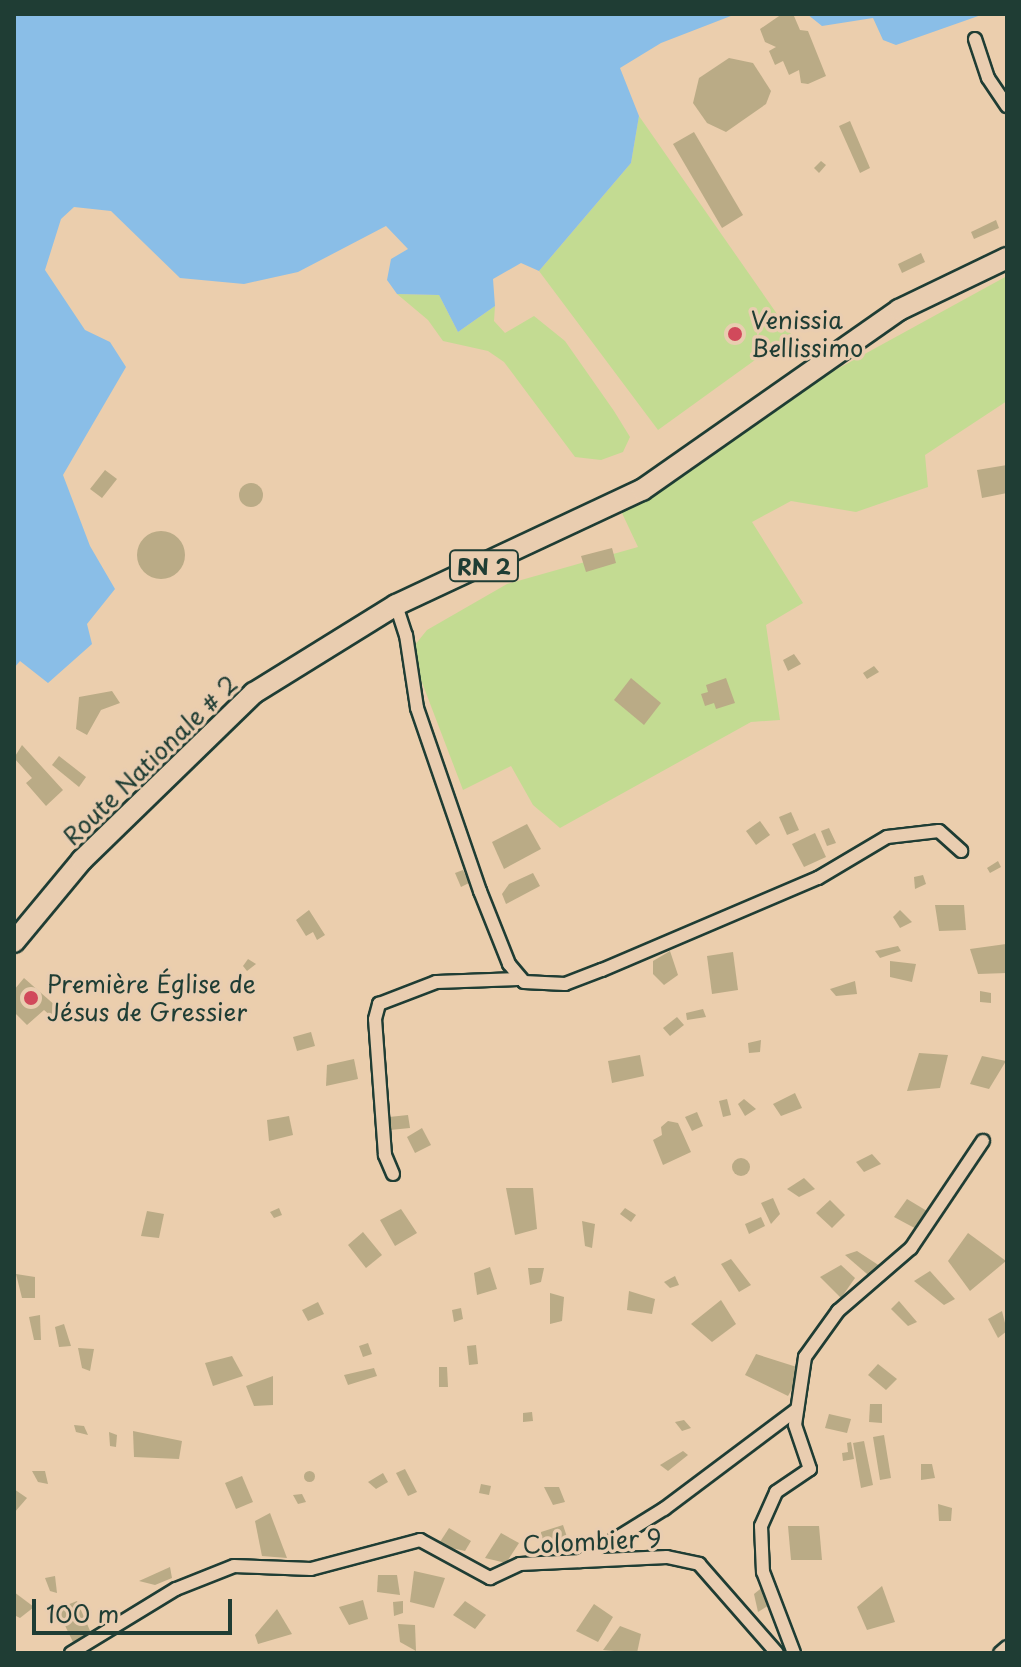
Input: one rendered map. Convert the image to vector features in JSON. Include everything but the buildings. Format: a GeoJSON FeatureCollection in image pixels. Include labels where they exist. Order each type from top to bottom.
{"type":"FeatureCollection","features":[{"type":"Feature","properties":{"kind":"main road","name":"Route Nationale # 2"},"geometry":{"type":"LineString","coordinates":[[14,942],[82,860],[254,693],[396,605],[642,490],[887,318],[1007,258]]}},
{"type":"Feature","properties":{"kind":"street"},"geometry":{"type":"LineString","coordinates":[[975,39],[988,78],[1007,106]]}},
{"type":"Feature","properties":{"kind":"street"},"geometry":{"type":"LineString","coordinates":[[396,605],[406,635],[417,708],[480,891],[519,979]]}},
{"type":"Feature","properties":{"kind":"street"},"geometry":{"type":"LineString","coordinates":[[393,1174],[385,1155],[375,1019],[379,1004],[436,982],[519,979],[538,985],[565,984],[818,878],[887,837],[939,831],[961,851]]}},
{"type":"Feature","properties":{"kind":"street"},"geometry":{"type":"LineString","coordinates":[[794,1653],[763,1572],[761,1526],[776,1492],[810,1469],[795,1425],[805,1357],[838,1311],[911,1248],[983,1141]]}},
{"type":"Feature","properties":{"kind":"street"},"geometry":{"type":"LineString","coordinates":[[578,1563],[664,1509],[797,1409]]}},
{"type":"Feature","properties":{"kind":"street","name":"Colombier 9"},"geometry":{"type":"LineString","coordinates":[[71,1653],[176,1589],[234,1566],[311,1569],[420,1540],[490,1578],[520,1564],[667,1557],[699,1564],[777,1653]]}},
{"type":"Feature","properties":{"kind":"street"},"geometry":{"type":"LineString","coordinates":[[1000,1653],[1007,1647]]}},
{"type":"Feature","properties":{"kind":"green space"},"geometry":{"type":"Polygon","coordinates":[[[639,116],[791,334],[658,430],[539,271],[631,163],[639,116]]]}},
{"type":"Feature","properties":{"kind":"green space"},"geometry":{"type":"Polygon","coordinates":[[[1007,276],[1007,401],[925,455],[928,487],[856,512],[791,501],[752,522],[803,603],[766,625],[780,720],[751,722],[560,828],[533,805],[511,766],[463,790],[410,651],[427,630],[507,584],[638,547],[621,511],[799,390],[1007,276]]]}},
{"type":"Feature","properties":{"kind":"green space"},"geometry":{"type":"Polygon","coordinates":[[[397,294],[439,295],[458,332],[495,306],[494,321],[505,333],[534,316],[565,341],[614,411],[630,437],[623,452],[601,460],[575,457],[504,362],[488,351],[443,341],[428,320],[397,294]]]}},
{"type":"Feature","properties":{"kind":"water"},"geometry":{"type":"Polygon","coordinates":[[[14,14],[736,14],[661,43],[620,68],[639,116],[631,163],[539,271],[521,263],[493,279],[495,306],[458,332],[439,295],[397,294],[387,280],[391,259],[408,249],[386,226],[298,272],[244,284],[180,278],[111,211],[74,207],[61,219],[45,270],[85,330],[110,342],[126,367],[63,475],[90,546],[115,589],[87,624],[92,644],[48,683],[20,661],[14,668],[14,14]]]}},
{"type":"Feature","properties":{"kind":"water"},"geometry":{"type":"Polygon","coordinates":[[[807,14],[984,14],[896,45],[883,40],[873,18],[822,26],[807,14]]]}},
{"type":"Feature","properties":{"kind":"place","name":"Venissia Bellissimo"},"geometry":{"type":"Point","coordinates":[735,334]}},
{"type":"Feature","properties":{"kind":"place","name":"Première Église de Jésus de Gressier"},"geometry":{"type":"Point","coordinates":[31,998]}}]}
